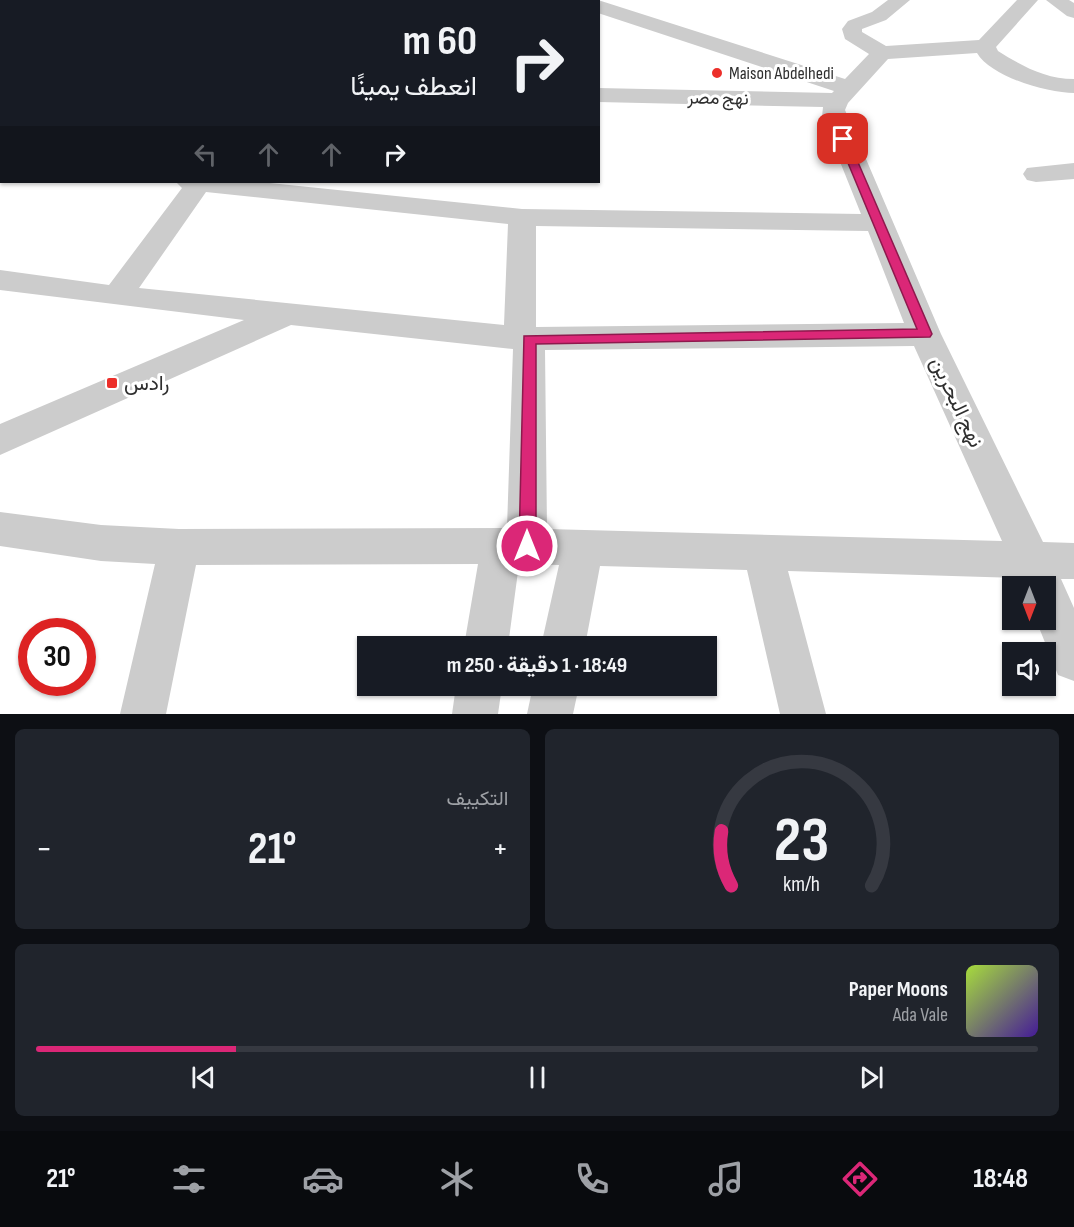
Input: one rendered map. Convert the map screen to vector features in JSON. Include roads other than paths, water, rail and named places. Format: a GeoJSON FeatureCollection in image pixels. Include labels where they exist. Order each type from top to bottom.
{"type":"FeatureCollection","features":[{"type":"Feature","properties":{"kind":"street"},"geometry":{"type":"LineString","coordinates":[[869,0],[896,3]]}},
{"type":"Feature","properties":{"kind":"street"},"geometry":{"type":"LineString","coordinates":[[896,3],[879,16],[855,25],[852,35],[882,52],[985,46],[1028,0]]}},
{"type":"Feature","properties":{"kind":"street"},"geometry":{"type":"LineString","coordinates":[[1056,0],[1074,12]]}},
{"type":"Feature","properties":{"kind":"street"},"geometry":{"type":"LineString","coordinates":[[600,7],[843,94],[882,52]]}},
{"type":"Feature","properties":{"kind":"street"},"geometry":{"type":"LineString","coordinates":[[605,28],[640,20]]}},
{"type":"Feature","properties":{"kind":"street"},"geometry":{"type":"LineString","coordinates":[[985,46],[989,55],[1042,82],[1052,86],[1074,86]]}},
{"type":"Feature","properties":{"kind":"street","name":"نهج مصر"},"geometry":{"type":"LineString","coordinates":[[600,95],[843,94]]}},
{"type":"Feature","properties":{"kind":"street","name":"نهج البحرين"},"geometry":{"type":"LineString","coordinates":[[843,94],[833,110],[834,117],[925,334],[1038,576]]}},
{"type":"Feature","properties":{"kind":"street"},"geometry":{"type":"LineString","coordinates":[[1036,174],[1074,171]]}},
{"type":"Feature","properties":{"kind":"street"},"geometry":{"type":"LineString","coordinates":[[117,296],[195,183]]}},
{"type":"Feature","properties":{"kind":"street"},"geometry":{"type":"LineString","coordinates":[[216,183],[374,191],[522,217],[880,223]]}},
{"type":"Feature","properties":{"kind":"street"},"geometry":{"type":"LineString","coordinates":[[489,636],[514,546],[524,339],[522,217]]}},
{"type":"Feature","properties":{"kind":"street"},"geometry":{"type":"LineString","coordinates":[[0,280],[117,296],[524,339],[925,334]]}},
{"type":"Feature","properties":{"kind":"street"},"geometry":{"type":"LineString","coordinates":[[0,440],[286,315]]}},
{"type":"Feature","properties":{"kind":"street"},"geometry":{"type":"LineString","coordinates":[[0,529],[102,543],[179,547],[514,546],[763,552],[1002,576]]}},
{"type":"Feature","properties":{"kind":"street"},"geometry":{"type":"LineString","coordinates":[[143,714],[179,547]]}},
{"type":"Feature","properties":{"kind":"street"},"geometry":{"type":"LineString","coordinates":[[565,636],[583,548]]}},
{"type":"Feature","properties":{"kind":"street"},"geometry":{"type":"LineString","coordinates":[[763,552],[803,714]]}},
{"type":"Feature","properties":{"kind":"street"},"geometry":{"type":"LineString","coordinates":[[1047,576],[1074,561]]}},
{"type":"Feature","properties":{"kind":"street","name":"نهج البحرين"},"geometry":{"type":"LineString","coordinates":[[1056,617],[1074,659]]}},
{"type":"Feature","properties":{"kind":"street"},"geometry":{"type":"LineString","coordinates":[[475,714],[478,696]]}},
{"type":"Feature","properties":{"kind":"street"},"geometry":{"type":"LineString","coordinates":[[550,714],[554,696]]}},
{"type":"Feature","properties":{"kind":"place","name":"Maison Abdelhedi"},"geometry":{"type":"Point","coordinates":[717,73]}},
{"type":"Feature","properties":{"kind":"place","name":"رادس"},"geometry":{"type":"Point","coordinates":[112,383]}}]}
